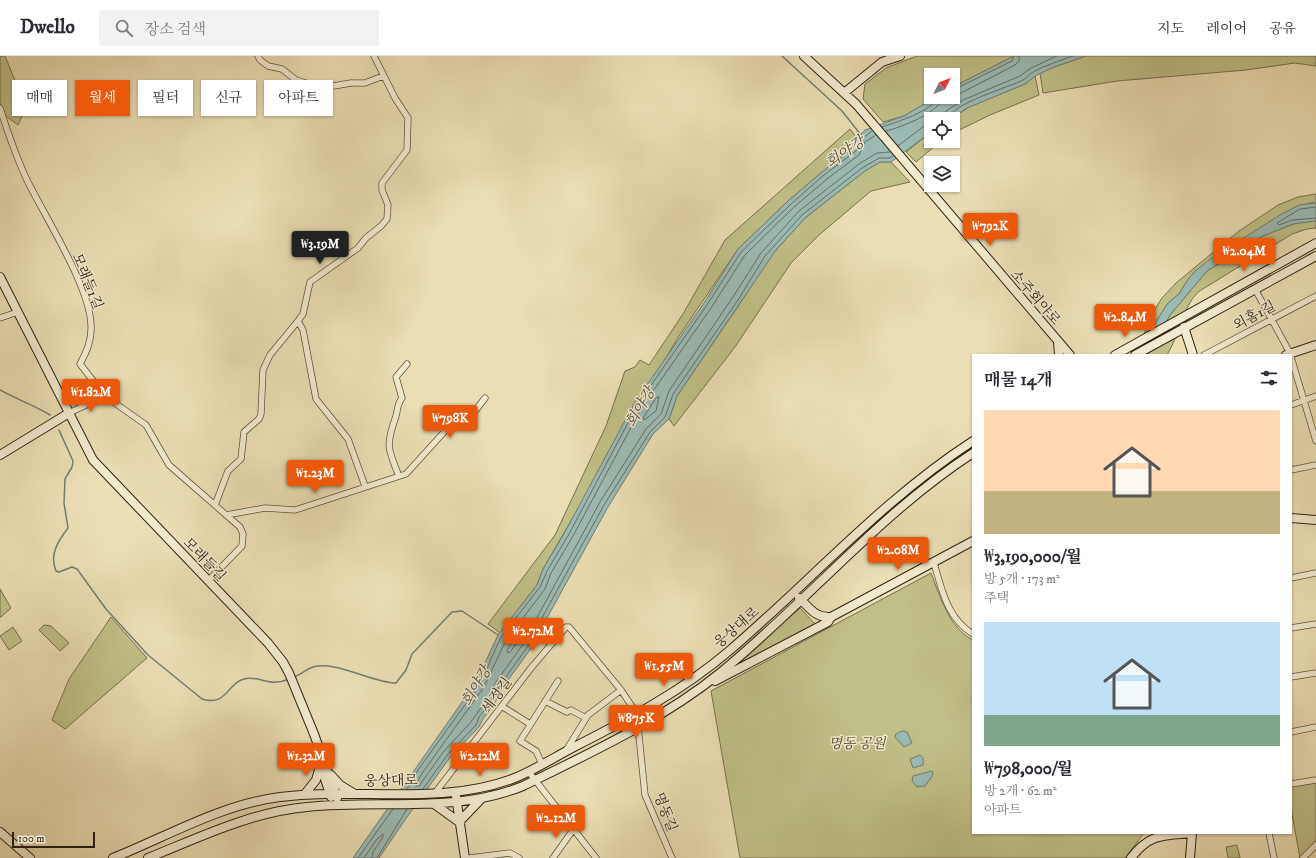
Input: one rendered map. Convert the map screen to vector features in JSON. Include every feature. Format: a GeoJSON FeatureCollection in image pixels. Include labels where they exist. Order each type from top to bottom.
{"type":"FeatureCollection","features":[{"type":"Feature","properties":{"kind":"main road"},"geometry":{"type":"LineString","coordinates":[[804,56],[844,93],[882,62],[900,56]]}},
{"type":"Feature","properties":{"kind":"main road","name":"소주회야로"},"geometry":{"type":"LineString","coordinates":[[844,93],[856,104],[1069,354]]}},
{"type":"Feature","properties":{"kind":"main road"},"geometry":{"type":"LineString","coordinates":[[1117,354],[1316,243]]}},
{"type":"Feature","properties":{"kind":"main road"},"geometry":{"type":"LineString","coordinates":[[1137,354],[1316,256]]}},
{"type":"Feature","properties":{"kind":"main road","name":"모래들길"},"geometry":{"type":"LineString","coordinates":[[0,277],[69,413],[81,440],[96,465],[268,643],[289,673],[337,804]]}},
{"type":"Feature","properties":{"kind":"main road"},"geometry":{"type":"LineString","coordinates":[[1182,329],[1193,354]]}},
{"type":"Feature","properties":{"kind":"main road"},"geometry":{"type":"LineString","coordinates":[[1058,342],[1059,354]]}},
{"type":"Feature","properties":{"kind":"main road"},"geometry":{"type":"LineString","coordinates":[[1292,354],[1316,345]]}},
{"type":"Feature","properties":{"kind":"main road"},"geometry":{"type":"LineString","coordinates":[[0,455],[69,413]]}},
{"type":"Feature","properties":{"kind":"main road","name":"웅상대로"},"geometry":{"type":"LineString","coordinates":[[113,858],[236,807],[271,798],[356,793],[386,794],[455,792],[496,784],[528,771],[638,714],[692,680],[729,651],[794,593],[890,502],[972,442]]}},
{"type":"Feature","properties":{"kind":"main road","name":"웅상대로"},"geometry":{"type":"LineString","coordinates":[[148,858],[232,824],[298,808],[337,804],[382,805],[457,802],[509,792],[535,780],[669,709],[698,690],[811,592],[898,511],[972,454]]}},
{"type":"Feature","properties":{"kind":"main road"},"geometry":{"type":"LineString","coordinates":[[1292,518],[1316,520]]}},
{"type":"Feature","properties":{"kind":"main road"},"geometry":{"type":"LineString","coordinates":[[794,593],[815,614],[822,618],[831,617],[972,542]]}},
{"type":"Feature","properties":{"kind":"main road"},"geometry":{"type":"LineString","coordinates":[[811,592],[810,602],[815,614]]}},
{"type":"Feature","properties":{"kind":"main road"},"geometry":{"type":"LineString","coordinates":[[698,690],[828,622],[831,617]]}},
{"type":"Feature","properties":{"kind":"main road"},"geometry":{"type":"LineString","coordinates":[[322,764],[340,785],[356,793]]}},
{"type":"Feature","properties":{"kind":"main road"},"geometry":{"type":"LineString","coordinates":[[304,795],[316,780],[322,764]]}},
{"type":"Feature","properties":{"kind":"main road"},"geometry":{"type":"LineString","coordinates":[[455,792],[465,858]]}},
{"type":"Feature","properties":{"kind":"main road"},"geometry":{"type":"LineString","coordinates":[[459,822],[482,798]]}},
{"type":"Feature","properties":{"kind":"main road"},"geometry":{"type":"LineString","coordinates":[[434,804],[459,822]]}},
{"type":"Feature","properties":{"kind":"main road"},"geometry":{"type":"LineString","coordinates":[[0,832],[30,858]]}},
{"type":"Feature","properties":{"kind":"main road"},"geometry":{"type":"LineString","coordinates":[[1131,858],[1141,846],[1151,839],[1185,834]]}},
{"type":"Feature","properties":{"kind":"main road"},"geometry":{"type":"LineString","coordinates":[[1190,858],[1192,834]]}},
{"type":"Feature","properties":{"kind":"street"},"geometry":{"type":"LineString","coordinates":[[258,56],[260,60],[268,66],[282,69],[296,80],[322,88],[351,83],[365,83],[382,76]]}},
{"type":"Feature","properties":{"kind":"street"},"geometry":{"type":"LineString","coordinates":[[215,505],[228,471],[241,459],[244,432],[259,419],[261,414],[262,370],[270,355],[303,314],[310,282],[358,248],[366,238],[387,219],[388,205],[382,190],[382,183],[407,150],[408,118],[382,76],[374,56]]}},
{"type":"Feature","properties":{"kind":"street","name":"모래들1길"},"geometry":{"type":"LineString","coordinates":[[0,108],[16,156],[74,272],[88,306],[91,335],[90,345],[80,364],[105,396],[146,425],[169,465],[226,515],[240,528],[244,534],[244,540],[237,553],[208,581]]}},
{"type":"Feature","properties":{"kind":"street"},"geometry":{"type":"LineString","coordinates":[[1255,289],[1272,319],[1289,354]]}},
{"type":"Feature","properties":{"kind":"street","name":"외홈1길"},"geometry":{"type":"LineString","coordinates":[[1206,354],[1316,296]]}},
{"type":"Feature","properties":{"kind":"street"},"geometry":{"type":"LineString","coordinates":[[0,318],[18,312]]}},
{"type":"Feature","properties":{"kind":"street"},"geometry":{"type":"LineString","coordinates":[[298,321],[302,330],[316,399],[348,439],[365,486]]}},
{"type":"Feature","properties":{"kind":"street"},"geometry":{"type":"LineString","coordinates":[[399,476],[389,452],[388,437],[397,412],[398,404],[402,398],[396,377],[407,364]]}},
{"type":"Feature","properties":{"kind":"street"},"geometry":{"type":"LineString","coordinates":[[1292,364],[1316,441]]}},
{"type":"Feature","properties":{"kind":"street"},"geometry":{"type":"LineString","coordinates":[[69,413],[105,396]]}},
{"type":"Feature","properties":{"kind":"street"},"geometry":{"type":"LineString","coordinates":[[1292,405],[1316,396]]}},
{"type":"Feature","properties":{"kind":"street"},"geometry":{"type":"LineString","coordinates":[[226,515],[266,508],[295,510],[365,486],[406,474],[445,431],[472,414],[484,398]]}},
{"type":"Feature","properties":{"kind":"street"},"geometry":{"type":"LineString","coordinates":[[1292,470],[1316,465]]}},
{"type":"Feature","properties":{"kind":"street"},"geometry":{"type":"LineString","coordinates":[[934,563],[946,602],[959,622],[972,633]]}},
{"type":"Feature","properties":{"kind":"street"},"geometry":{"type":"LineString","coordinates":[[1292,578],[1316,573]]}},
{"type":"Feature","properties":{"kind":"street"},"geometry":{"type":"LineString","coordinates":[[1292,628],[1316,624]]}},
{"type":"Feature","properties":{"kind":"street","name":"세정길"},"geometry":{"type":"LineString","coordinates":[[435,792],[503,707],[531,668],[566,627],[569,627],[621,690],[638,714]]}},
{"type":"Feature","properties":{"kind":"street"},"geometry":{"type":"LineString","coordinates":[[1292,677],[1316,673]]}},
{"type":"Feature","properties":{"kind":"street"},"geometry":{"type":"LineString","coordinates":[[542,764],[536,751],[520,741],[558,680]]}},
{"type":"Feature","properties":{"kind":"street"},"geometry":{"type":"LineString","coordinates":[[567,751],[586,718],[594,709],[621,690]]}},
{"type":"Feature","properties":{"kind":"street"},"geometry":{"type":"LineString","coordinates":[[545,701],[567,712],[571,710],[586,718]]}},
{"type":"Feature","properties":{"kind":"street"},"geometry":{"type":"LineString","coordinates":[[503,707],[530,724]]}},
{"type":"Feature","properties":{"kind":"street","name":"명동길"},"geometry":{"type":"LineString","coordinates":[[638,726],[646,794],[672,858]]}},
{"type":"Feature","properties":{"kind":"street"},"geometry":{"type":"LineString","coordinates":[[1292,732],[1316,728]]}},
{"type":"Feature","properties":{"kind":"street"},"geometry":{"type":"LineString","coordinates":[[528,771],[572,830],[596,858]]}},
{"type":"Feature","properties":{"kind":"street"},"geometry":{"type":"LineString","coordinates":[[1292,784],[1316,780]]}},
{"type":"Feature","properties":{"kind":"street"},"geometry":{"type":"LineString","coordinates":[[553,858],[572,830]]}},
{"type":"Feature","properties":{"kind":"street"},"geometry":{"type":"LineString","coordinates":[[1269,834],[1274,858]]}},
{"type":"Feature","properties":{"kind":"street"},"geometry":{"type":"LineString","coordinates":[[1303,858],[1316,845]]}},
{"type":"Feature","properties":{"kind":"street"},"geometry":{"type":"LineString","coordinates":[[469,858],[510,853],[519,858]]}},
{"type":"Feature","properties":{"kind":"green space"},"geometry":{"type":"Polygon","coordinates":[[[0,56],[5,56],[15,80],[12,80],[12,116],[22,116],[18,125],[0,112],[0,56]]]}},
{"type":"Feature","properties":{"kind":"green space"},"geometry":{"type":"Polygon","coordinates":[[[917,56],[1014,56],[960,83],[960,68],[924,68],[924,104],[904,116],[883,122],[863,99],[865,84],[886,68],[917,56]]]}},
{"type":"Feature","properties":{"kind":"green space"},"geometry":{"type":"Polygon","coordinates":[[[1086,56],[1316,56],[1316,66],[1295,63],[1246,70],[1117,81],[1043,93],[1040,73],[1086,56]]]}},
{"type":"Feature","properties":{"kind":"green space"},"geometry":{"type":"Polygon","coordinates":[[[1035,76],[1039,95],[990,115],[960,130],[960,113],[971,106],[1025,84],[1035,76]]]}},
{"type":"Feature","properties":{"kind":"green space"},"geometry":{"type":"Polygon","coordinates":[[[850,129],[857,138],[853,148],[788,201],[738,249],[677,339],[543,569],[537,585],[500,633],[488,624],[555,535],[606,426],[625,371],[635,367],[640,360],[649,365],[683,314],[725,240],[850,129]]]}},
{"type":"Feature","properties":{"kind":"green space"},"geometry":{"type":"Polygon","coordinates":[[[924,138],[924,148],[933,148],[916,162],[906,152],[924,138]]]}},
{"type":"Feature","properties":{"kind":"green space"},"geometry":{"type":"Polygon","coordinates":[[[880,162],[891,162],[910,182],[871,191],[819,235],[791,263],[735,347],[674,426],[669,419],[677,396],[741,302],[768,259],[805,218],[865,171],[880,162]]]}},
{"type":"Feature","properties":{"kind":"green space"},"geometry":{"type":"Polygon","coordinates":[[[1316,194],[1316,203],[1309,203],[1187,281],[1179,294],[1168,303],[1157,320],[1143,349],[1137,354],[1150,317],[1162,298],[1176,283],[1239,231],[1278,205],[1298,197],[1316,194]]]}},
{"type":"Feature","properties":{"kind":"green space"},"geometry":{"type":"Polygon","coordinates":[[[1316,221],[1316,228],[1307,229],[1292,234],[1198,292],[1184,314],[1175,339],[1168,354],[1149,354],[1170,315],[1207,271],[1263,236],[1293,224],[1316,221]]]}},
{"type":"Feature","properties":{"kind":"green space","name":"명동 공원"},"geometry":{"type":"Polygon","coordinates":[[[931,573],[946,611],[958,628],[972,639],[972,834],[1143,834],[1125,858],[740,858],[711,691],[931,573]]]}},
{"type":"Feature","properties":{"kind":"green space"},"geometry":{"type":"Polygon","coordinates":[[[0,589],[11,608],[1,617],[0,617],[0,589]]]}},
{"type":"Feature","properties":{"kind":"green space"},"geometry":{"type":"Polygon","coordinates":[[[800,608],[816,625],[739,664],[739,661],[800,608]]]}},
{"type":"Feature","properties":{"kind":"green space"},"geometry":{"type":"Polygon","coordinates":[[[111,617],[147,658],[65,729],[52,720],[69,679],[111,617]]]}},
{"type":"Feature","properties":{"kind":"green space"},"geometry":{"type":"Polygon","coordinates":[[[44,625],[51,626],[69,643],[60,651],[39,630],[44,625]]]}},
{"type":"Feature","properties":{"kind":"green space"},"geometry":{"type":"Polygon","coordinates":[[[13,627],[22,641],[9,650],[0,636],[13,627]]]}},
{"type":"Feature","properties":{"kind":"green space"},"geometry":{"type":"Polygon","coordinates":[[[1316,781],[1316,841],[1300,858],[1292,814],[1292,785],[1316,781]]]}},
{"type":"Feature","properties":{"kind":"green space"},"geometry":{"type":"Polygon","coordinates":[[[1237,845],[1240,858],[1228,858],[1226,847],[1237,845]]]}},
{"type":"Feature","properties":{"kind":"water","name":"회야강"},"geometry":{"type":"Polygon","coordinates":[[[1014,56],[1086,56],[1054,67],[1035,76],[1025,84],[967,108],[960,113],[924,112],[924,137],[891,162],[880,162],[865,171],[805,218],[776,250],[677,396],[669,419],[653,434],[608,507],[542,627],[540,636],[503,687],[479,727],[451,756],[379,858],[353,858],[476,682],[498,635],[537,585],[543,569],[565,532],[635,402],[704,303],[738,249],[788,201],[853,148],[858,137],[865,130],[904,116],[924,104],[960,104],[960,83],[1014,56]]]}},
{"type":"Feature","properties":{"kind":"water"},"geometry":{"type":"Polygon","coordinates":[[[1316,203],[1316,221],[1293,224],[1263,236],[1207,271],[1170,315],[1149,354],[1142,354],[1157,320],[1168,303],[1179,294],[1194,272],[1209,260],[1280,215],[1299,205],[1316,203]]]}},
{"type":"Feature","properties":{"kind":"water"},"geometry":{"type":"Polygon","coordinates":[[[902,731],[907,732],[912,743],[904,747],[895,737],[896,734],[902,731]]]}},
{"type":"Feature","properties":{"kind":"water"},"geometry":{"type":"Polygon","coordinates":[[[920,755],[923,758],[923,765],[913,768],[910,759],[920,755]]]}},
{"type":"Feature","properties":{"kind":"water"},"geometry":{"type":"Polygon","coordinates":[[[932,771],[933,775],[925,786],[917,787],[912,781],[913,776],[932,771]]]}},
{"type":"Feature","properties":{"kind":"waterway","name":"회야강"},"geometry":{"type":"LineString","coordinates":[[782,56],[842,111],[861,135]]}},
{"type":"Feature","properties":{"kind":"waterway"},"geometry":{"type":"LineString","coordinates":[[0,390],[50,415]]}},
{"type":"Feature","properties":{"kind":"waterway"},"geometry":{"type":"LineString","coordinates":[[59,430],[73,461],[72,467],[65,479],[64,503],[68,528],[58,543],[54,554],[54,565],[56,571],[59,572],[72,567],[77,569],[106,609],[148,655],[202,699],[210,701],[217,700],[226,694],[238,681],[244,679],[250,678],[270,682],[289,679]]}},
{"type":"Feature","properties":{"kind":"waterway"},"geometry":{"type":"LineString","coordinates":[[294,677],[313,667],[322,666],[343,669],[376,680],[396,683],[406,670],[412,654],[452,612],[462,611],[498,635]]}}]}
